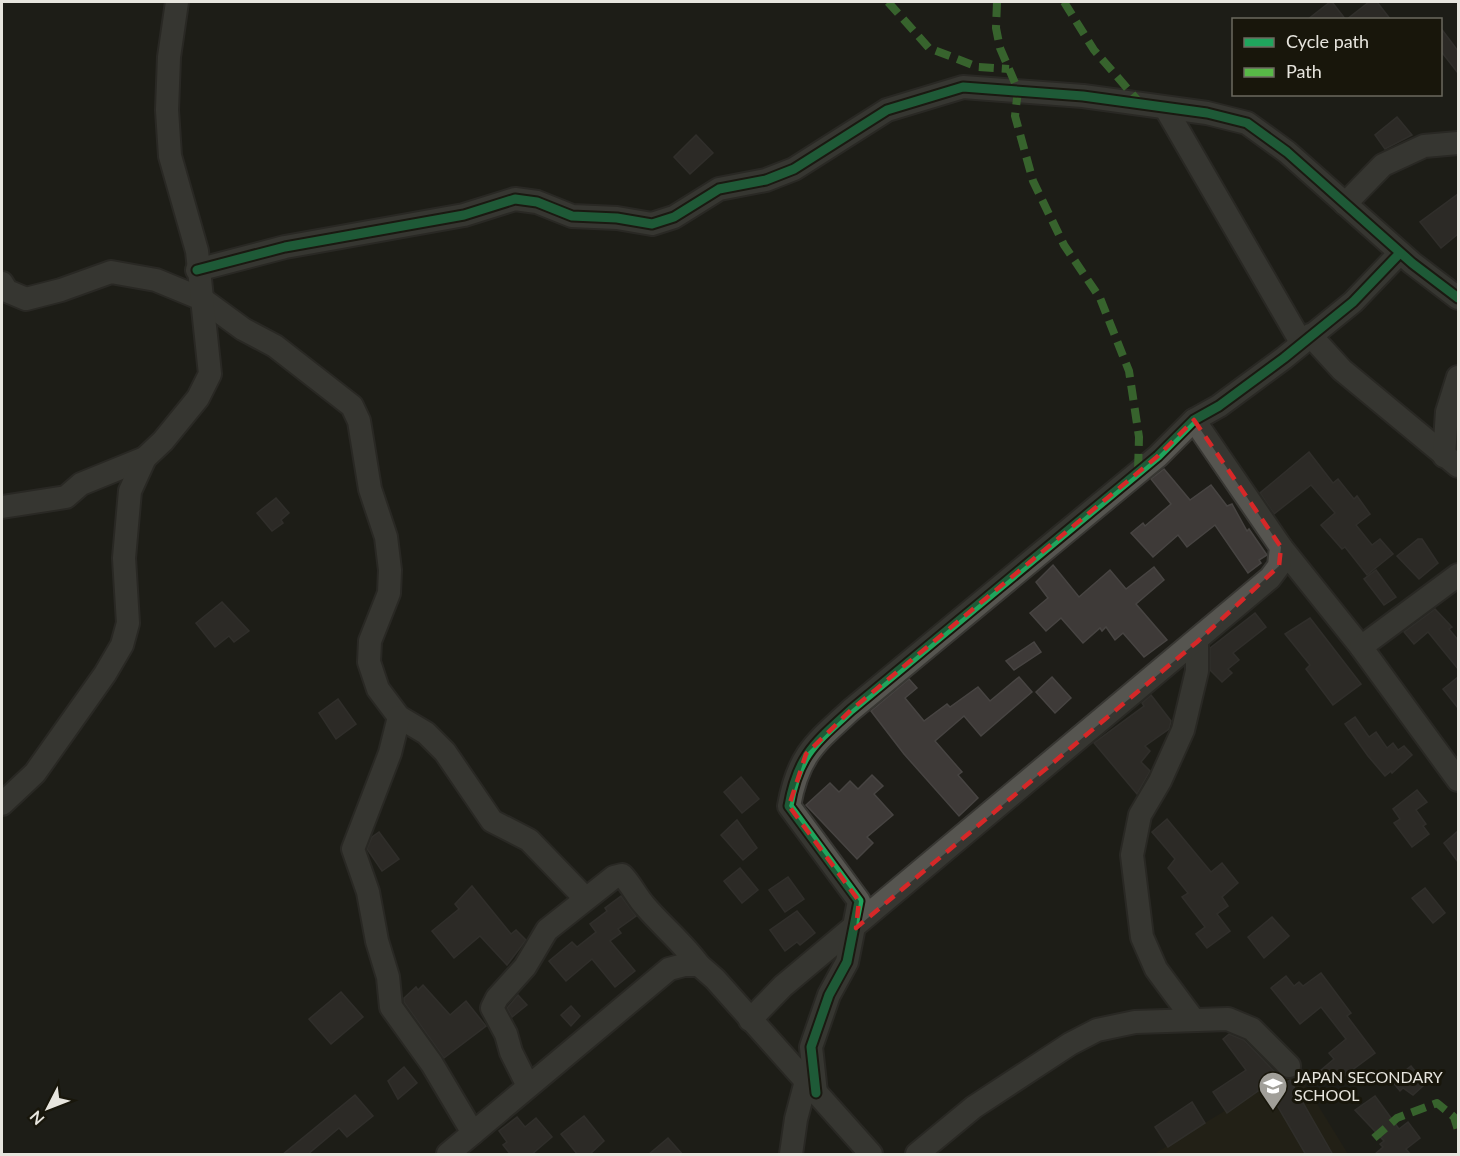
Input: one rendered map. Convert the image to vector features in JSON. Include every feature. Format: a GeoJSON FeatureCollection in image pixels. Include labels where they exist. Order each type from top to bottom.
{"type":"FeatureCollection","features":[{"type":"Feature","properties":{"kind":"street"},"geometry":{"type":"LineString","coordinates":[[2,507],[66,497],[81,484],[145,458],[163,441],[198,398],[210,374],[197,270],[197,252],[170,156],[167,111],[169,57],[177,2]]}},
{"type":"Feature","properties":{"kind":"street"},"geometry":{"type":"LineString","coordinates":[[197,270],[285,247],[464,215],[514,199],[537,202],[572,216],[617,218],[652,224],[674,217],[719,189],[766,180],[794,169],[887,110],[963,87],[1083,96],[1207,113],[1247,123],[1287,152],[1400,253],[1458,298]]}},
{"type":"Feature","properties":{"kind":"street"},"geometry":{"type":"LineString","coordinates":[[1166,109],[1305,339],[1379,398],[1451,461]]}},
{"type":"Feature","properties":{"kind":"street"},"geometry":{"type":"LineString","coordinates":[[1345,204],[1383,165],[1424,146],[1458,143]]}},
{"type":"Feature","properties":{"kind":"street"},"geometry":{"type":"LineString","coordinates":[[791,1155],[796,1119],[811,1087],[811,1047],[829,995],[847,962],[859,901],[789,806],[794,778],[806,754],[851,710],[1158,456],[1194,420],[1228,399],[1284,358],[1353,302],[1400,253]]}},
{"type":"Feature","properties":{"kind":"street"},"geometry":{"type":"LineString","coordinates":[[2,283],[8,291],[27,299],[116,272],[156,280],[202,299],[243,329],[275,346],[352,406],[359,421],[370,489],[387,537],[390,570],[389,593],[370,641],[369,662],[378,689],[399,717],[426,734],[445,752],[492,821],[529,840],[585,898]]}},
{"type":"Feature","properties":{"kind":"street"},"geometry":{"type":"LineString","coordinates":[[1451,461],[1447,412],[1458,377]]}},
{"type":"Feature","properties":{"kind":"street"},"geometry":{"type":"LineString","coordinates":[[1194,420],[1281,547],[1361,647],[1458,780]]}},
{"type":"Feature","properties":{"kind":"street"},"geometry":{"type":"LineString","coordinates":[[2,804],[35,773],[122,645],[128,623],[124,565],[130,491],[145,458]]}},
{"type":"Feature","properties":{"kind":"street"},"geometry":{"type":"LineString","coordinates":[[750,1020],[783,986],[1197,642],[1270,578],[1279,566],[1281,547]]}},
{"type":"Feature","properties":{"kind":"street"},"geometry":{"type":"LineString","coordinates":[[1361,647],[1458,575]]}},
{"type":"Feature","properties":{"kind":"street"},"geometry":{"type":"LineString","coordinates":[[1193,1019],[1156,969],[1142,937],[1132,855],[1140,815],[1160,781],[1183,730],[1197,671],[1197,642]]}},
{"type":"Feature","properties":{"kind":"street"},"geometry":{"type":"LineString","coordinates":[[399,717],[390,753],[353,849],[368,892],[377,942],[388,977],[391,1007],[432,1064],[473,1133]]}},
{"type":"Feature","properties":{"kind":"street"},"geometry":{"type":"LineString","coordinates":[[528,1086],[511,1052],[506,1034],[492,1008],[497,998],[525,967],[547,930],[585,898],[614,877],[622,875],[644,904],[685,946],[699,965],[871,1155]]}},
{"type":"Feature","properties":{"kind":"street"},"geometry":{"type":"LineString","coordinates":[[448,1155],[669,969],[684,964],[699,965]]}},
{"type":"Feature","properties":{"kind":"street"},"geometry":{"type":"LineString","coordinates":[[917,1155],[974,1107],[1089,1034],[1135,1022],[1228,1018],[1252,1029],[1289,1066]]}},
{"type":"Feature","properties":{"kind":"highlighted area"},"geometry":{"type":"Polygon","coordinates":[[[1194,420],[1281,547],[1279,566],[1197,642],[856,928],[859,901],[789,806],[806,754],[851,710],[1158,456],[1194,420]]]}},
{"type":"Feature","properties":{"kind":"shaded area","name":"JAPAN SECONDARY SCHOOL"},"geometry":{"type":"Polygon","coordinates":[[[1295,1068],[1348,1154],[1154,1154],[1295,1068]]]}},
{"type":"Feature","properties":{"kind":"building"},"geometry":{"type":"Polygon","coordinates":[[[1330,2],[1344,18],[1310,18],[1330,2]]]}},
{"type":"Feature","properties":{"kind":"building"},"geometry":{"type":"Polygon","coordinates":[[[1369,2],[1377,2],[1389,18],[1349,18],[1369,2]]]}},
{"type":"Feature","properties":{"kind":"building"},"geometry":{"type":"Polygon","coordinates":[[[1442,30],[1458,51],[1458,73],[1442,53],[1442,30]]]}},
{"type":"Feature","properties":{"kind":"building"},"geometry":{"type":"Polygon","coordinates":[[[1397,117],[1412,135],[1385,149],[1375,135],[1397,117]]]}},
{"type":"Feature","properties":{"kind":"building"},"geometry":{"type":"Polygon","coordinates":[[[696,135],[713,153],[690,174],[674,157],[696,135]]]}},
{"type":"Feature","properties":{"kind":"building"},"geometry":{"type":"Polygon","coordinates":[[[1458,194],[1458,234],[1441,248],[1420,222],[1458,194]]]}},
{"type":"Feature","properties":{"kind":"building"},"geometry":{"type":"Polygon","coordinates":[[[1309,452],[1333,483],[1338,479],[1354,499],[1357,496],[1370,514],[1356,525],[1372,545],[1380,539],[1393,554],[1367,575],[1345,547],[1342,549],[1321,525],[1335,513],[1311,485],[1274,514],[1260,493],[1309,452]]]}},
{"type":"Feature","properties":{"kind":"building"},"geometry":{"type":"Polygon","coordinates":[[[1164,469],[1190,500],[1211,485],[1227,506],[1232,504],[1247,531],[1249,529],[1267,555],[1259,560],[1261,563],[1248,573],[1215,525],[1187,547],[1178,535],[1153,557],[1131,533],[1143,523],[1145,526],[1171,504],[1151,479],[1164,469]]]}},
{"type":"Feature","properties":{"kind":"building"},"geometry":{"type":"Polygon","coordinates":[[[276,498],[289,513],[281,520],[283,523],[272,531],[257,513],[276,498]]]}},
{"type":"Feature","properties":{"kind":"building"},"geometry":{"type":"Polygon","coordinates":[[[1418,539],[1422,539],[1438,563],[1419,579],[1397,556],[1418,539]]]}},
{"type":"Feature","properties":{"kind":"building"},"geometry":{"type":"Polygon","coordinates":[[[1053,565],[1079,597],[1110,570],[1126,589],[1154,567],[1164,580],[1136,604],[1167,640],[1144,657],[1123,633],[1115,640],[1106,627],[1102,631],[1100,628],[1083,643],[1061,618],[1046,631],[1030,613],[1048,598],[1036,582],[1053,565]]]}},
{"type":"Feature","properties":{"kind":"building"},"geometry":{"type":"Polygon","coordinates":[[[1376,570],[1396,597],[1384,605],[1364,579],[1376,570]]]}},
{"type":"Feature","properties":{"kind":"building"},"geometry":{"type":"Polygon","coordinates":[[[222,602],[249,631],[234,642],[229,636],[215,647],[196,623],[222,602]]]}},
{"type":"Feature","properties":{"kind":"building"},"geometry":{"type":"Polygon","coordinates":[[[1435,609],[1452,627],[1449,629],[1458,640],[1458,669],[1428,632],[1414,644],[1404,632],[1435,609]]]}},
{"type":"Feature","properties":{"kind":"building"},"geometry":{"type":"Polygon","coordinates":[[[1255,613],[1266,627],[1233,653],[1239,660],[1228,669],[1232,673],[1222,682],[1210,670],[1210,648],[1255,613]]]}},
{"type":"Feature","properties":{"kind":"building"},"geometry":{"type":"Polygon","coordinates":[[[1310,618],[1361,684],[1333,705],[1306,669],[1310,665],[1285,634],[1310,618]]]}},
{"type":"Feature","properties":{"kind":"building"},"geometry":{"type":"Polygon","coordinates":[[[1034,642],[1041,652],[1014,670],[1006,661],[1034,642]]]}},
{"type":"Feature","properties":{"kind":"building"},"geometry":{"type":"Polygon","coordinates":[[[1019,677],[1032,692],[981,736],[964,716],[935,741],[962,772],[958,775],[978,798],[959,816],[904,754],[871,711],[909,679],[917,688],[905,698],[924,721],[947,704],[950,707],[978,687],[990,701],[1019,677]]]}},
{"type":"Feature","properties":{"kind":"building"},"geometry":{"type":"Polygon","coordinates":[[[1052,677],[1071,698],[1055,713],[1036,692],[1052,677]]]}},
{"type":"Feature","properties":{"kind":"building"},"geometry":{"type":"Polygon","coordinates":[[[1458,677],[1458,708],[1443,689],[1458,677]]]}},
{"type":"Feature","properties":{"kind":"building"},"geometry":{"type":"Polygon","coordinates":[[[1151,695],[1171,721],[1169,729],[1145,746],[1150,751],[1141,762],[1150,771],[1137,794],[1094,743],[1144,706],[1142,703],[1151,695]]]}},
{"type":"Feature","properties":{"kind":"building"},"geometry":{"type":"Polygon","coordinates":[[[338,699],[356,724],[336,739],[319,713],[338,699]]]}},
{"type":"Feature","properties":{"kind":"building"},"geometry":{"type":"Polygon","coordinates":[[[1355,717],[1369,737],[1376,732],[1387,748],[1393,743],[1398,750],[1404,746],[1412,755],[1392,773],[1391,771],[1385,776],[1345,724],[1355,717]]]}},
{"type":"Feature","properties":{"kind":"building"},"geometry":{"type":"Polygon","coordinates":[[[872,775],[883,786],[874,794],[893,815],[867,837],[873,843],[857,859],[806,805],[830,783],[839,792],[850,781],[858,789],[872,775]]]}},
{"type":"Feature","properties":{"kind":"building"},"geometry":{"type":"Polygon","coordinates":[[[741,777],[759,799],[742,813],[724,792],[741,777]]]}},
{"type":"Feature","properties":{"kind":"building"},"geometry":{"type":"Polygon","coordinates":[[[1417,790],[1427,802],[1416,810],[1426,824],[1423,826],[1429,834],[1412,847],[1394,823],[1400,819],[1393,809],[1417,790]]]}},
{"type":"Feature","properties":{"kind":"building"},"geometry":{"type":"Polygon","coordinates":[[[1167,819],[1211,872],[1222,863],[1238,883],[1222,897],[1228,906],[1217,914],[1230,931],[1207,948],[1196,934],[1205,927],[1182,897],[1188,893],[1168,868],[1175,859],[1152,832],[1167,819]]]}},
{"type":"Feature","properties":{"kind":"building"},"geometry":{"type":"Polygon","coordinates":[[[737,820],[757,848],[743,860],[721,835],[737,820]]]}},
{"type":"Feature","properties":{"kind":"building"},"geometry":{"type":"Polygon","coordinates":[[[1458,831],[1458,862],[1444,843],[1458,831]]]}},
{"type":"Feature","properties":{"kind":"building"},"geometry":{"type":"Polygon","coordinates":[[[379,832],[399,859],[382,871],[367,849],[372,837],[379,832]]]}},
{"type":"Feature","properties":{"kind":"building"},"geometry":{"type":"Polygon","coordinates":[[[740,868],[758,890],[742,903],[724,881],[740,868]]]}},
{"type":"Feature","properties":{"kind":"building"},"geometry":{"type":"Polygon","coordinates":[[[788,877],[804,899],[785,912],[769,890],[788,877]]]}},
{"type":"Feature","properties":{"kind":"building"},"geometry":{"type":"Polygon","coordinates":[[[472,886],[511,934],[516,930],[526,940],[507,965],[480,936],[454,958],[432,931],[459,909],[455,904],[472,886]]]}},
{"type":"Feature","properties":{"kind":"building"},"geometry":{"type":"Polygon","coordinates":[[[1425,888],[1445,913],[1433,923],[1412,898],[1425,888]]]}},
{"type":"Feature","properties":{"kind":"building"},"geometry":{"type":"Polygon","coordinates":[[[621,896],[636,916],[618,929],[621,933],[610,941],[635,971],[615,987],[592,959],[566,981],[549,961],[572,942],[577,947],[596,932],[590,924],[607,911],[605,908],[621,896]]]}},
{"type":"Feature","properties":{"kind":"building"},"geometry":{"type":"Polygon","coordinates":[[[797,911],[815,933],[800,945],[797,942],[785,951],[770,930],[797,911]]]}},
{"type":"Feature","properties":{"kind":"building"},"geometry":{"type":"Polygon","coordinates":[[[1272,917],[1289,936],[1264,958],[1248,937],[1272,917]]]}},
{"type":"Feature","properties":{"kind":"building"},"geometry":{"type":"Polygon","coordinates":[[[1321,973],[1351,1013],[1347,1016],[1375,1053],[1332,1085],[1321,1070],[1334,1059],[1329,1053],[1346,1039],[1321,1007],[1300,1024],[1271,988],[1286,976],[1294,986],[1299,982],[1303,986],[1321,973]]]}},
{"type":"Feature","properties":{"kind":"building"},"geometry":{"type":"Polygon","coordinates":[[[423,985],[450,1015],[466,1001],[486,1026],[444,1058],[404,1002],[404,998],[416,987],[418,990],[423,985]]]}},
{"type":"Feature","properties":{"kind":"building"},"geometry":{"type":"Polygon","coordinates":[[[341,992],[363,1017],[331,1044],[309,1019],[341,992]]]}},
{"type":"Feature","properties":{"kind":"building"},"geometry":{"type":"Polygon","coordinates":[[[518,995],[527,1005],[512,1017],[507,1008],[518,995]]]}},
{"type":"Feature","properties":{"kind":"building"},"geometry":{"type":"Polygon","coordinates":[[[571,1006],[580,1016],[571,1026],[561,1015],[571,1006]]]}},
{"type":"Feature","properties":{"kind":"building"},"geometry":{"type":"Polygon","coordinates":[[[1229,1034],[1244,1040],[1279,1076],[1287,1082],[1290,1080],[1333,1155],[1306,1155],[1267,1088],[1263,1091],[1261,1089],[1227,1113],[1213,1092],[1246,1070],[1223,1039],[1229,1034]]]}},
{"type":"Feature","properties":{"kind":"building"},"geometry":{"type":"Polygon","coordinates":[[[1411,1066],[1422,1080],[1419,1081],[1423,1086],[1413,1095],[1403,1088],[1400,1091],[1392,1081],[1411,1066]]]}},
{"type":"Feature","properties":{"kind":"building"},"geometry":{"type":"Polygon","coordinates":[[[404,1067],[417,1083],[398,1099],[388,1081],[404,1067]]]}},
{"type":"Feature","properties":{"kind":"building"},"geometry":{"type":"Polygon","coordinates":[[[355,1095],[373,1116],[347,1137],[339,1128],[307,1155],[282,1155],[355,1095]]]}},
{"type":"Feature","properties":{"kind":"building"},"geometry":{"type":"Polygon","coordinates":[[[1375,1096],[1399,1129],[1408,1122],[1420,1138],[1406,1149],[1411,1155],[1374,1155],[1383,1147],[1380,1144],[1384,1141],[1355,1110],[1375,1096]]]}},
{"type":"Feature","properties":{"kind":"building"},"geometry":{"type":"Polygon","coordinates":[[[1192,1102],[1205,1123],[1168,1147],[1155,1127],[1192,1102]]]}},
{"type":"Feature","properties":{"kind":"building"},"geometry":{"type":"Polygon","coordinates":[[[584,1116],[604,1141],[589,1155],[578,1155],[561,1134],[584,1116]]]}},
{"type":"Feature","properties":{"kind":"building"},"geometry":{"type":"Polygon","coordinates":[[[517,1117],[525,1127],[536,1118],[552,1137],[531,1155],[511,1155],[503,1145],[507,1142],[499,1131],[517,1117]]]}},
{"type":"Feature","properties":{"kind":"building"},"geometry":{"type":"Polygon","coordinates":[[[668,1138],[683,1155],[648,1155],[668,1138]]]}},
{"type":"Feature","properties":{"kind":"marked path"},"geometry":{"type":"LineString","coordinates":[[888,2],[929,48],[978,67],[1009,69]]}},
{"type":"Feature","properties":{"kind":"marked path"},"geometry":{"type":"LineString","coordinates":[[997,2],[996,28],[1000,48],[1018,90],[1015,116],[1033,181],[1064,245],[1100,298],[1129,371],[1139,437],[1138,472]]}},
{"type":"Feature","properties":{"kind":"marked path"},"geometry":{"type":"LineString","coordinates":[[1064,2],[1094,50],[1140,103]]}},
{"type":"Feature","properties":{"kind":"marked path"},"geometry":{"type":"LineString","coordinates":[[1374,1138],[1397,1118],[1437,1103],[1454,1117],[1458,1130]]}},
{"type":"Feature","properties":{"kind":"cycle path"},"geometry":{"type":"LineString","coordinates":[[197,270],[285,247],[464,215],[515,199],[537,202],[572,216],[617,218],[652,224],[674,217],[719,189],[766,180],[794,169],[887,110],[963,87],[1083,96],[1207,113],[1247,123],[1287,152],[1412,263],[1458,298]]}},
{"type":"Feature","properties":{"kind":"cycle path"},"geometry":{"type":"LineString","coordinates":[[816,1093],[811,1047],[829,995],[847,962],[859,901],[789,806],[797,774],[810,751],[851,710],[1158,456],[1194,420],[1219,406],[1284,358],[1353,302],[1400,253]]}},
{"type":"Feature","properties":{"kind":"place","name":"JAPAN SECONDARY SCHOOL"},"geometry":{"type":"Point","coordinates":[1273,1112]}}]}
